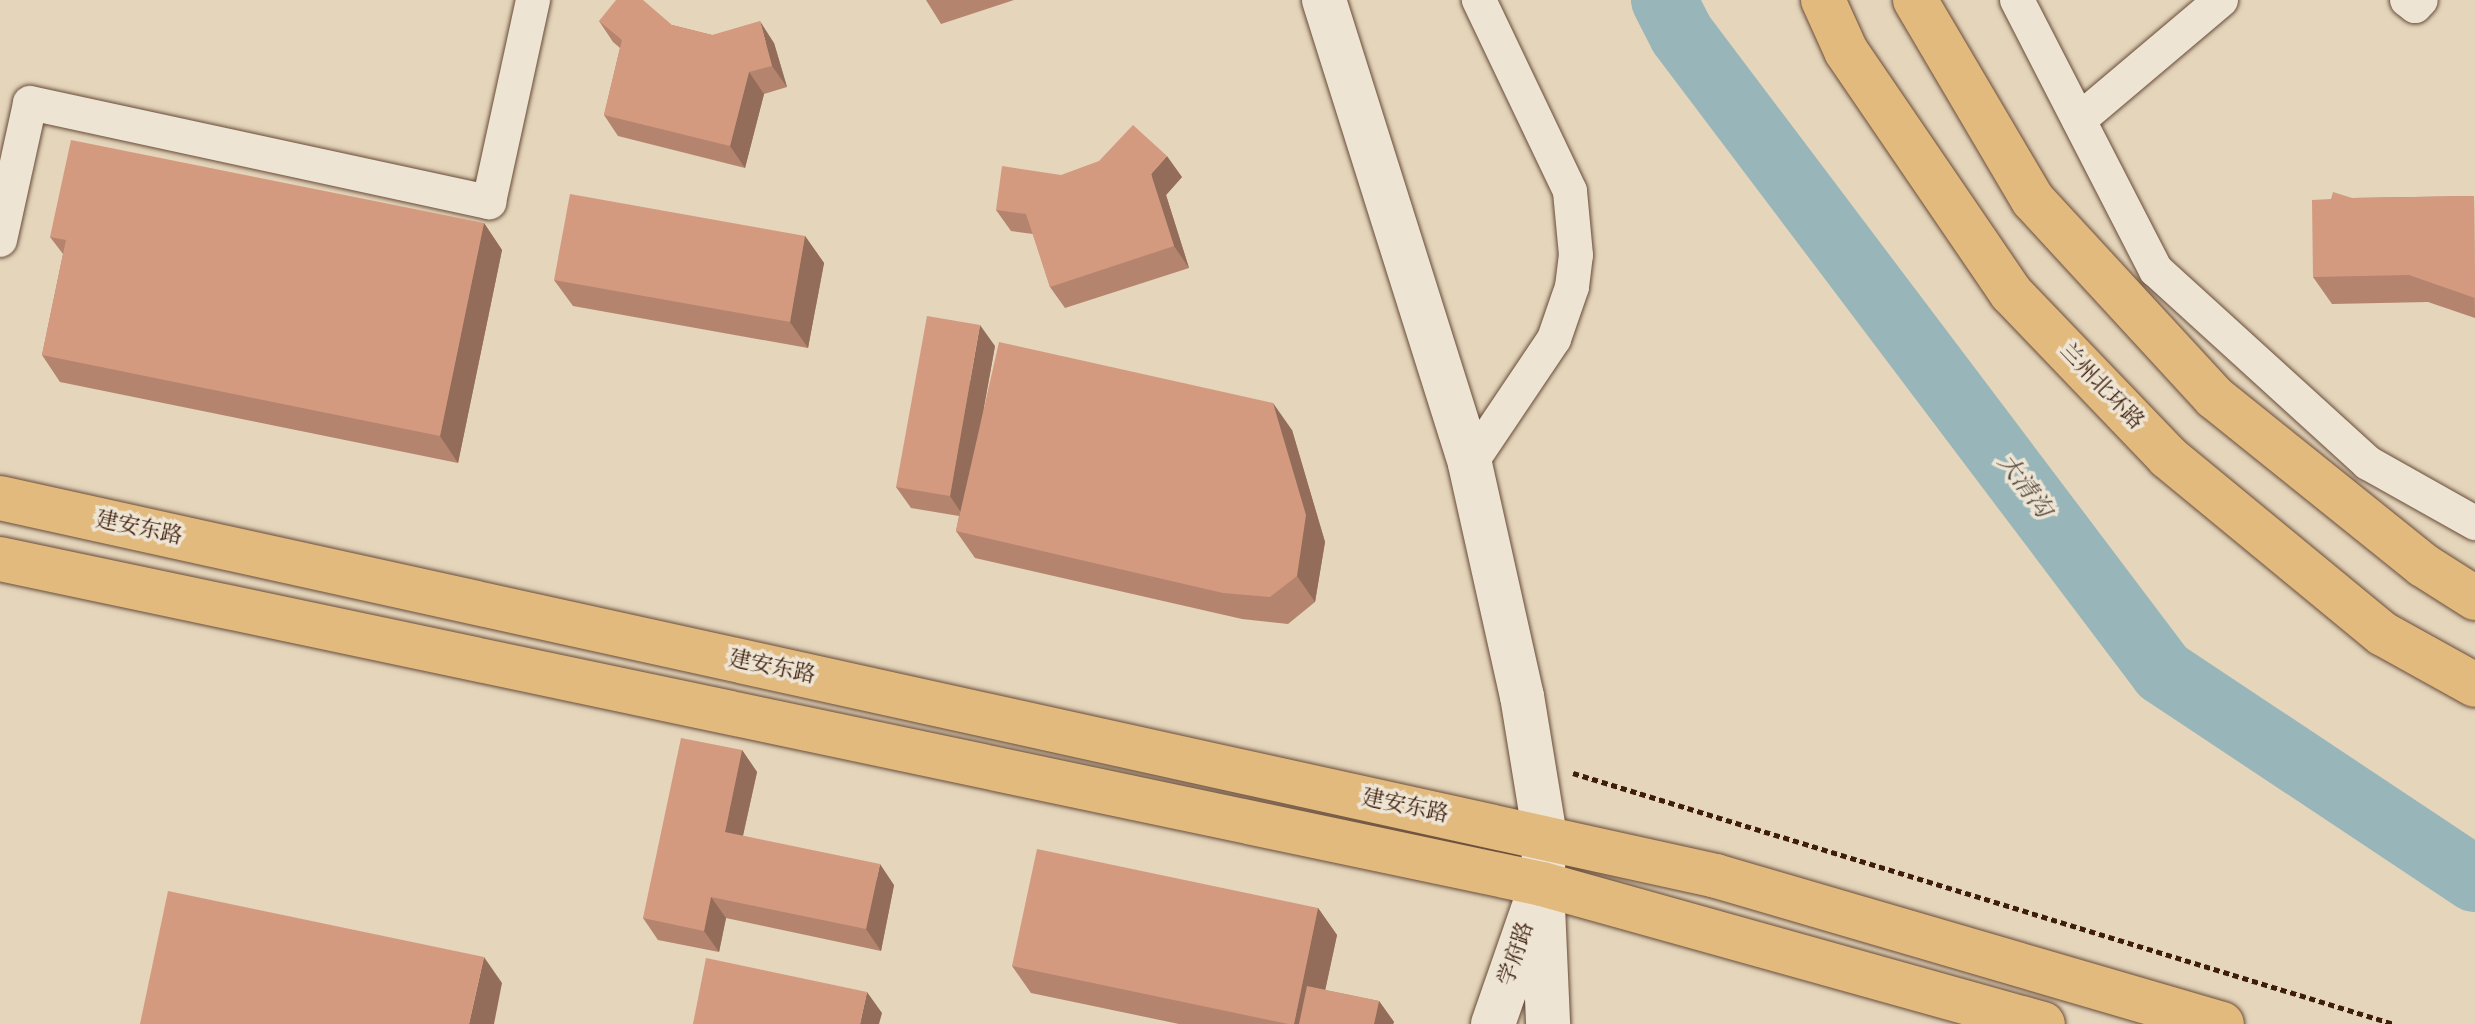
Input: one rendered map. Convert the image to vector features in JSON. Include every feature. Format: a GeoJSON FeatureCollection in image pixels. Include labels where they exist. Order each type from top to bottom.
{"type":"FeatureCollection","features":[{"type":"Feature","properties":{"kind":"main road"},"geometry":{"type":"LineString","coordinates":[[1324,0],[1470,464],[1533,761],[1545,837],[1542,884],[1548,1024]]}},
{"type":"Feature","properties":{"kind":"main road","name":"兰州北环路"},"geometry":{"type":"LineString","coordinates":[[1823,0],[1846,51],[2011,293],[2168,457],[2383,634],[2475,685]]}},
{"type":"Feature","properties":{"kind":"main road"},"geometry":{"type":"LineString","coordinates":[[1915,0],[2033,200],[2214,397],[2423,565],[2475,598]]}},
{"type":"Feature","properties":{"kind":"main road","name":"建安东路"},"geometry":{"type":"LineString","coordinates":[[0,498],[1716,876],[2222,1024]]}},
{"type":"Feature","properties":{"kind":"main road"},"geometry":{"type":"LineString","coordinates":[[0,559],[1542,884],[2043,1024]]}},
{"type":"Feature","properties":{"kind":"main road","name":"学府路"},"geometry":{"type":"LineString","coordinates":[[1493,1024],[1542,884]]}},
{"type":"Feature","properties":{"kind":"street"},"geometry":{"type":"LineString","coordinates":[[0,240],[30,103],[489,202],[533,0]]}},
{"type":"Feature","properties":{"kind":"street"},"geometry":{"type":"LineString","coordinates":[[1470,464],[1554,339],[1572,287],[1576,255],[1570,191],[1479,0]]}},
{"type":"Feature","properties":{"kind":"street"},"geometry":{"type":"LineString","coordinates":[[2017,0],[2156,270],[2368,463],[2475,523]]}},
{"type":"Feature","properties":{"kind":"street"},"geometry":{"type":"LineString","coordinates":[[2079,120],[2221,0]]}},
{"type":"Feature","properties":{"kind":"street"},"geometry":{"type":"LineString","coordinates":[[2407,0],[2415,6],[2421,0]]}},
{"type":"Feature","properties":{"kind":"path"},"geometry":{"type":"LineString","coordinates":[[1533,761],[2394,1024]]}},
{"type":"Feature","properties":{"kind":"building"},"geometry":{"type":"Polygon","coordinates":[[[616,0],[643,0],[672,25],[712,35],[760,21],[772,66],[749,72],[730,146],[604,115],[622,40],[599,21],[616,0]]]}},
{"type":"Feature","properties":{"kind":"building"},"geometry":{"type":"Polygon","coordinates":[[[1133,125],[1167,156],[1151,174],[1174,246],[1050,287],[1026,214],[996,210],[1002,166],[1061,175],[1099,161],[1133,125]]]}},
{"type":"Feature","properties":{"kind":"building"},"geometry":{"type":"Polygon","coordinates":[[[71,140],[484,223],[440,436],[42,355],[66,240],[50,237],[71,140]]]}},
{"type":"Feature","properties":{"kind":"building"},"geometry":{"type":"Polygon","coordinates":[[[2333,192],[2352,198],[2474,196],[2475,298],[2409,275],[2313,277],[2312,200],[2331,199],[2333,192]]]}},
{"type":"Feature","properties":{"kind":"building"},"geometry":{"type":"Polygon","coordinates":[[[570,194],[805,236],[790,322],[554,280],[570,194]]]}},
{"type":"Feature","properties":{"kind":"building"},"geometry":{"type":"Polygon","coordinates":[[[927,316],[980,325],[950,496],[896,487],[927,316]]]}},
{"type":"Feature","properties":{"kind":"building"},"geometry":{"type":"Polygon","coordinates":[[[999,342],[1273,403],[1306,515],[1297,576],[1270,597],[1223,593],[956,531],[999,342]]]}},
{"type":"Feature","properties":{"kind":"building"},"geometry":{"type":"Polygon","coordinates":[[[681,738],[742,750],[725,832],[880,864],[866,929],[711,897],[704,931],[643,918],[681,738]]]}},
{"type":"Feature","properties":{"kind":"building"},"geometry":{"type":"Polygon","coordinates":[[[1037,849],[1318,908],[1294,1024],[1012,966],[1037,849]]]}},
{"type":"Feature","properties":{"kind":"building"},"geometry":{"type":"Polygon","coordinates":[[[168,891],[484,957],[469,1024],[140,1024],[168,891]]]}},
{"type":"Feature","properties":{"kind":"building"},"geometry":{"type":"Polygon","coordinates":[[[706,958],[867,992],[860,1024],[693,1024],[706,958]]]}},
{"type":"Feature","properties":{"kind":"building"},"geometry":{"type":"Polygon","coordinates":[[[1307,986],[1379,1001],[1374,1024],[1299,1024],[1307,986]]]}},
{"type":"Feature","properties":{"kind":"waterway","name":"大清沟"},"geometry":{"type":"LineString","coordinates":[[1664,0],[1682,35],[2163,672],[2475,879]]}}]}
